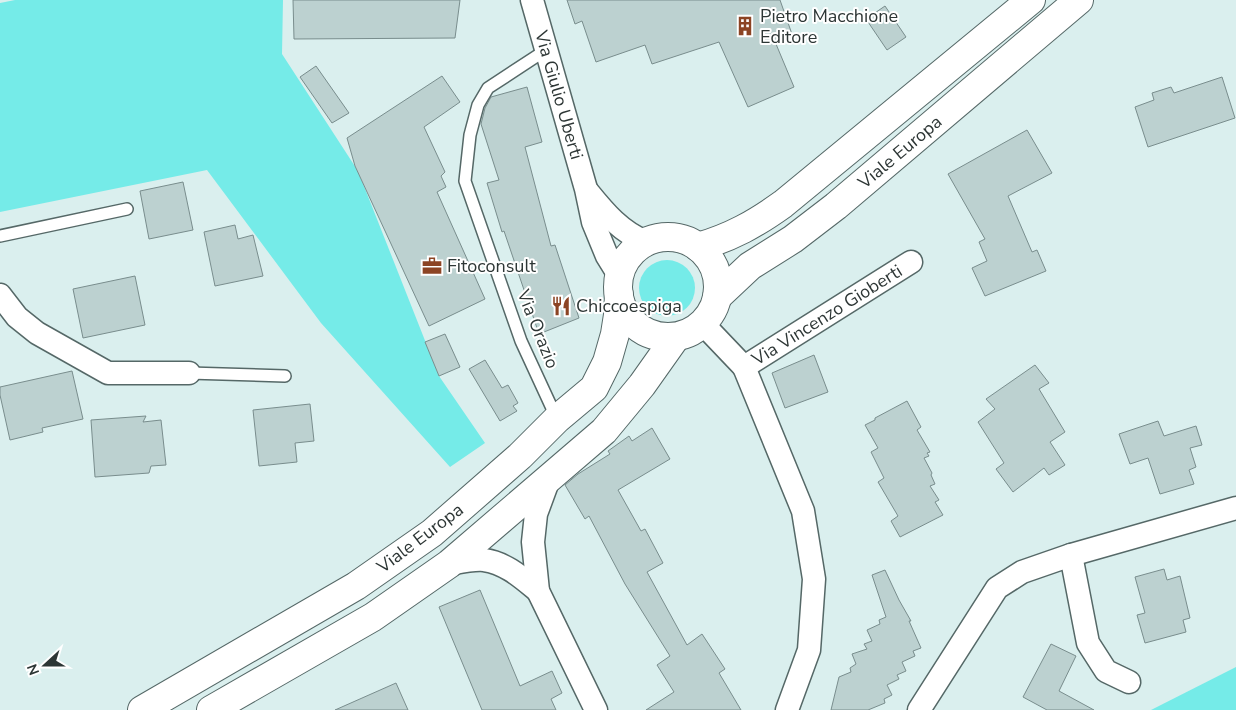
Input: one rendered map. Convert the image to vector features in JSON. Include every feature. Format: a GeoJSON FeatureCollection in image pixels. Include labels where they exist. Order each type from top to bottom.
{"type":"FeatureCollection","features":[{"type":"Feature","properties":{"kind":"street","name":"Via Giulio Uberti"},"geometry":{"type":"LineString","coordinates":[[532,0],[598,237],[619,286]]}},
{"type":"Feature","properties":{"kind":"street","name":"Viale Europa"},"geometry":{"type":"LineString","coordinates":[[703,324],[712,311],[717,296],[718,283],[715,269],[708,257],[698,247],[723,240],[759,221],[784,204],[1031,0]]}},
{"type":"Feature","properties":{"kind":"street","name":"Viale Europa"},"geometry":{"type":"LineString","coordinates":[[717,296],[750,266],[793,239],[836,206],[1078,0]]}},
{"type":"Feature","properties":{"kind":"street","name":"Via Giulio Uberti"},"geometry":{"type":"LineString","coordinates":[[586,189],[614,221],[633,237],[646,242]]}},
{"type":"Feature","properties":{"kind":"street"},"geometry":{"type":"LineString","coordinates":[[646,242],[659,238],[673,238],[686,241],[698,247]]}},
{"type":"Feature","properties":{"kind":"street","name":"Viale Europa"},"geometry":{"type":"LineString","coordinates":[[142,710],[356,586],[432,533],[520,456],[557,419],[594,388],[607,362],[618,315],[619,286],[624,263],[634,251],[646,242]]}},
{"type":"Feature","properties":{"kind":"street","name":"Via Vincenzo Gioberti"},"geometry":{"type":"LineString","coordinates":[[703,324],[744,367],[910,262]]}},
{"type":"Feature","properties":{"kind":"street"},"geometry":{"type":"LineString","coordinates":[[619,286],[624,310],[632,322],[645,332],[660,337],[676,337],[690,332],[703,324]]}},
{"type":"Feature","properties":{"kind":"street"},"geometry":{"type":"LineString","coordinates":[[0,295],[17,317],[37,333],[108,373],[189,373]]}},
{"type":"Feature","properties":{"kind":"street","name":"Viale Europa"},"geometry":{"type":"LineString","coordinates":[[211,710],[373,617],[449,564],[604,431],[642,385],[676,337]]}},
{"type":"Feature","properties":{"kind":"street"},"geometry":{"type":"LineString","coordinates":[[744,367],[803,511],[814,579],[809,650],[787,710]]}},
{"type":"Feature","properties":{"kind":"street"},"geometry":{"type":"LineString","coordinates":[[550,476],[536,514],[533,542],[538,592],[596,710]]}},
{"type":"Feature","properties":{"kind":"street"},"geometry":{"type":"LineString","coordinates":[[919,710],[997,588],[1022,572],[1071,555],[1236,508]]}},
{"type":"Feature","properties":{"kind":"street"},"geometry":{"type":"LineString","coordinates":[[1071,555],[1088,643],[1106,671],[1129,682]]}},
{"type":"Feature","properties":{"kind":"street"},"geometry":{"type":"LineString","coordinates":[[449,564],[482,560],[501,563],[538,592]]}},
{"type":"Feature","properties":{"kind":"lane","name":"Via Orazio"},"geometry":{"type":"LineString","coordinates":[[546,50],[488,88],[478,105],[470,135],[465,181],[521,341],[557,419]]}},
{"type":"Feature","properties":{"kind":"lane"},"geometry":{"type":"LineString","coordinates":[[0,236],[127,208]]}},
{"type":"Feature","properties":{"kind":"lane"},"geometry":{"type":"LineString","coordinates":[[189,373],[285,376]]}},
{"type":"Feature","properties":{"kind":"shaded area"},"geometry":{"type":"Polygon","coordinates":[[[15,0],[283,0],[282,54],[358,171],[439,376],[485,443],[450,467],[321,323],[207,170],[0,212],[0,3],[15,0]]]}},
{"type":"Feature","properties":{"kind":"shaded area"},"geometry":{"type":"Polygon","coordinates":[[[661,260],[673,260],[687,268],[695,282],[693,299],[687,308],[673,316],[661,316],[651,311],[644,304],[639,294],[639,282],[644,272],[651,265],[661,260]]]}},
{"type":"Feature","properties":{"kind":"shaded area"},"geometry":{"type":"Polygon","coordinates":[[[1236,667],[1236,710],[1151,710],[1236,667]]]}},
{"type":"Feature","properties":{"kind":"building"},"geometry":{"type":"Polygon","coordinates":[[[293,0],[460,0],[455,38],[294,39],[293,0]]]}},
{"type":"Feature","properties":{"kind":"building"},"geometry":{"type":"Polygon","coordinates":[[[567,0],[780,0],[793,37],[776,44],[794,87],[748,107],[719,42],[652,64],[645,45],[596,62],[582,21],[575,24],[567,0]]]}},
{"type":"Feature","properties":{"kind":"building"},"geometry":{"type":"Polygon","coordinates":[[[885,6],[906,37],[887,50],[866,19],[885,6]]]}},
{"type":"Feature","properties":{"kind":"building"},"geometry":{"type":"Polygon","coordinates":[[[316,66],[349,113],[332,123],[300,77],[316,66]]]}},
{"type":"Feature","properties":{"kind":"building"},"geometry":{"type":"Polygon","coordinates":[[[442,76],[460,102],[424,127],[445,172],[441,176],[446,187],[437,192],[485,299],[429,326],[355,166],[347,138],[442,76]]]}},
{"type":"Feature","properties":{"kind":"building"},"geometry":{"type":"Polygon","coordinates":[[[1222,77],[1235,118],[1148,147],[1135,107],[1154,100],[1152,93],[1171,87],[1174,93],[1222,77]]]}},
{"type":"Feature","properties":{"kind":"building"},"geometry":{"type":"Polygon","coordinates":[[[527,87],[542,142],[525,147],[551,246],[555,245],[579,318],[539,334],[504,231],[502,232],[487,183],[499,180],[481,124],[485,108],[491,97],[527,87]]]}},
{"type":"Feature","properties":{"kind":"building"},"geometry":{"type":"Polygon","coordinates":[[[1027,130],[1052,173],[1008,196],[1032,252],[1037,250],[1046,271],[985,296],[972,268],[987,261],[979,242],[985,239],[948,174],[1027,130]]]}},
{"type":"Feature","properties":{"kind":"building"},"geometry":{"type":"Polygon","coordinates":[[[183,182],[193,230],[149,239],[140,191],[183,182]]]}},
{"type":"Feature","properties":{"kind":"building"},"geometry":{"type":"Polygon","coordinates":[[[235,225],[238,239],[253,235],[263,276],[215,286],[204,232],[235,225]]]}},
{"type":"Feature","properties":{"kind":"building"},"geometry":{"type":"Polygon","coordinates":[[[135,276],[145,325],[83,338],[73,289],[135,276]]]}},
{"type":"Feature","properties":{"kind":"building"},"geometry":{"type":"Polygon","coordinates":[[[445,334],[460,367],[439,376],[425,342],[445,334]]]}},
{"type":"Feature","properties":{"kind":"building"},"geometry":{"type":"Polygon","coordinates":[[[814,355],[828,392],[785,408],[772,373],[814,355]]]}},
{"type":"Feature","properties":{"kind":"building"},"geometry":{"type":"Polygon","coordinates":[[[485,360],[502,388],[508,385],[518,403],[513,406],[517,411],[500,421],[469,369],[485,360]]]}},
{"type":"Feature","properties":{"kind":"building"},"geometry":{"type":"Polygon","coordinates":[[[1035,365],[1049,383],[1039,389],[1065,432],[1050,442],[1065,465],[1049,475],[1044,468],[1013,492],[996,469],[1004,463],[978,422],[995,409],[986,399],[1035,365]]]}},
{"type":"Feature","properties":{"kind":"building"},"geometry":{"type":"Polygon","coordinates":[[[72,371],[83,419],[42,428],[43,432],[10,440],[0,387],[72,371]]]}},
{"type":"Feature","properties":{"kind":"building"},"geometry":{"type":"Polygon","coordinates":[[[907,401],[921,427],[917,430],[930,452],[927,453],[929,456],[924,458],[932,473],[935,484],[930,486],[939,500],[935,502],[943,515],[900,537],[891,521],[898,516],[878,482],[884,478],[871,452],[878,448],[865,425],[907,401]]]}},
{"type":"Feature","properties":{"kind":"building"},"geometry":{"type":"Polygon","coordinates":[[[310,404],[314,441],[295,443],[297,462],[259,466],[253,410],[310,404]]]}},
{"type":"Feature","properties":{"kind":"building"},"geometry":{"type":"Polygon","coordinates":[[[146,416],[143,422],[161,420],[166,465],[151,466],[149,473],[95,477],[91,420],[146,416]]]}},
{"type":"Feature","properties":{"kind":"building"},"geometry":{"type":"Polygon","coordinates":[[[1158,421],[1164,436],[1196,426],[1202,445],[1190,448],[1196,467],[1189,470],[1194,484],[1160,494],[1148,458],[1130,464],[1119,434],[1158,421]]]}},
{"type":"Feature","properties":{"kind":"building"},"geometry":{"type":"Polygon","coordinates":[[[652,428],[670,459],[618,490],[641,531],[645,529],[663,563],[647,572],[687,645],[702,634],[725,669],[719,673],[741,710],[646,710],[674,692],[657,665],[670,656],[625,584],[589,516],[585,519],[565,485],[578,474],[610,454],[608,451],[629,436],[632,441],[652,428]]]}},
{"type":"Feature","properties":{"kind":"building"},"geometry":{"type":"Polygon","coordinates":[[[1164,569],[1167,580],[1180,576],[1190,618],[1183,620],[1186,632],[1145,643],[1137,615],[1145,613],[1135,577],[1164,569]]]}},
{"type":"Feature","properties":{"kind":"building"},"geometry":{"type":"Polygon","coordinates":[[[885,570],[911,621],[909,621],[921,648],[913,651],[915,656],[902,662],[906,671],[897,675],[899,679],[887,685],[892,695],[884,699],[885,703],[868,710],[831,710],[839,677],[851,672],[850,668],[856,664],[852,654],[867,649],[864,644],[872,641],[867,630],[880,624],[879,620],[886,617],[872,575],[885,570]]]}},
{"type":"Feature","properties":{"kind":"building"},"geometry":{"type":"Polygon","coordinates":[[[480,590],[520,686],[552,671],[562,693],[551,699],[556,710],[482,710],[439,607],[480,590]]]}},
{"type":"Feature","properties":{"kind":"building"},"geometry":{"type":"Polygon","coordinates":[[[1051,644],[1076,656],[1059,691],[1094,710],[1047,710],[1023,697],[1051,644]]]}},
{"type":"Feature","properties":{"kind":"building"},"geometry":{"type":"Polygon","coordinates":[[[396,683],[408,710],[335,710],[396,683]]]}},
{"type":"Feature","properties":{"kind":"place","name":"Pietro Macchione Editore"},"geometry":{"type":"Point","coordinates":[745,26]}},
{"type":"Feature","properties":{"kind":"place","name":"Fitoconsult"},"geometry":{"type":"Point","coordinates":[432,266]}},
{"type":"Feature","properties":{"kind":"place","name":"Chiccoespiga"},"geometry":{"type":"Point","coordinates":[561,306]}}]}
